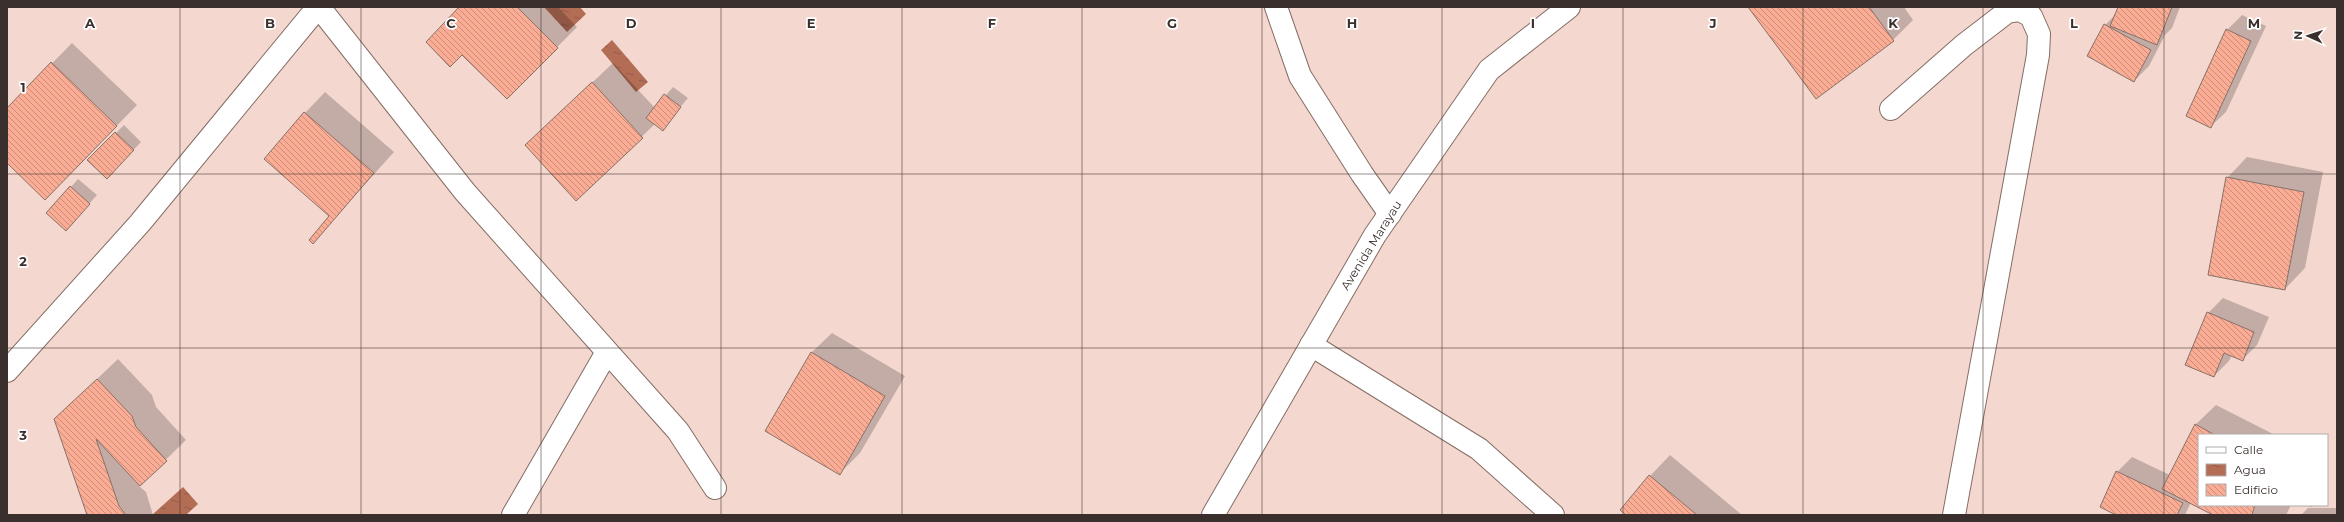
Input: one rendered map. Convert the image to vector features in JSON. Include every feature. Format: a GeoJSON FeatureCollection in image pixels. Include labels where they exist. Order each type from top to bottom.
{"type":"FeatureCollection","features":[{"type":"Feature","properties":{"kind":"street"},"geometry":{"type":"LineString","coordinates":[[7,371],[140,223],[319,7],[466,192],[678,431],[715,488]]}},
{"type":"Feature","properties":{"kind":"street"},"geometry":{"type":"LineString","coordinates":[[1276,7],[1300,76],[1362,174],[1390,214]]}},
{"type":"Feature","properties":{"kind":"street","name":"Avenida Marayau"},"geometry":{"type":"LineString","coordinates":[[1213,515],[1311,345],[1390,214],[1489,70],[1569,7]]}},
{"type":"Feature","properties":{"kind":"street"},"geometry":{"type":"LineString","coordinates":[[1891,109],[1964,45],[2007,12],[2020,10],[2031,16],[2039,34],[2038,54],[1954,515]]}},
{"type":"Feature","properties":{"kind":"street"},"geometry":{"type":"LineString","coordinates":[[1311,345],[1479,449],[1553,515]]}},
{"type":"Feature","properties":{"kind":"street"},"geometry":{"type":"LineString","coordinates":[[513,515],[607,352]]}},
{"type":"Feature","properties":{"kind":"water"},"geometry":{"type":"Polygon","coordinates":[[[544,7],[580,7],[586,14],[567,32],[544,7]]]}},
{"type":"Feature","properties":{"kind":"water"},"geometry":{"type":"Polygon","coordinates":[[[612,40],[648,82],[636,92],[601,50],[612,40]]]}},
{"type":"Feature","properties":{"kind":"water"},"geometry":{"type":"Polygon","coordinates":[[[183,487],[198,504],[186,515],[152,515],[183,487]]]}},
{"type":"Feature","properties":{"kind":"building"},"geometry":{"type":"Polygon","coordinates":[[[459,7],[517,7],[558,48],[507,99],[462,55],[450,67],[426,42],[459,7]]]}},
{"type":"Feature","properties":{"kind":"building"},"geometry":{"type":"Polygon","coordinates":[[[1748,7],[1869,7],[1894,41],[1816,99],[1748,7]]]}},
{"type":"Feature","properties":{"kind":"building"},"geometry":{"type":"Polygon","coordinates":[[[2118,7],[2172,7],[2157,45],[2110,26],[2118,7]]]}},
{"type":"Feature","properties":{"kind":"building"},"geometry":{"type":"Polygon","coordinates":[[[2104,24],[2151,50],[2134,82],[2087,56],[2104,24]]]}},
{"type":"Feature","properties":{"kind":"building"},"geometry":{"type":"Polygon","coordinates":[[[2226,29],[2251,41],[2211,128],[2186,116],[2226,29]]]}},
{"type":"Feature","properties":{"kind":"building"},"geometry":{"type":"Polygon","coordinates":[[[51,62],[117,126],[45,200],[7,163],[7,108],[51,62]]]}},
{"type":"Feature","properties":{"kind":"building"},"geometry":{"type":"Polygon","coordinates":[[[592,82],[643,138],[576,201],[525,145],[592,82]]]}},
{"type":"Feature","properties":{"kind":"building"},"geometry":{"type":"Polygon","coordinates":[[[664,94],[681,107],[663,131],[646,118],[664,94]]]}},
{"type":"Feature","properties":{"kind":"building"},"geometry":{"type":"Polygon","coordinates":[[[304,112],[374,173],[313,244],[309,240],[329,216],[264,159],[304,112]]]}},
{"type":"Feature","properties":{"kind":"building"},"geometry":{"type":"Polygon","coordinates":[[[115,132],[134,150],[107,179],[87,160],[115,132]]]}},
{"type":"Feature","properties":{"kind":"building"},"geometry":{"type":"Polygon","coordinates":[[[2226,177],[2304,192],[2285,290],[2208,275],[2226,177]]]}},
{"type":"Feature","properties":{"kind":"building"},"geometry":{"type":"Polygon","coordinates":[[[70,186],[90,204],[66,231],[46,213],[70,186]]]}},
{"type":"Feature","properties":{"kind":"building"},"geometry":{"type":"Polygon","coordinates":[[[2207,312],[2254,332],[2243,361],[2224,353],[2214,377],[2185,365],[2207,312]]]}},
{"type":"Feature","properties":{"kind":"building"},"geometry":{"type":"Polygon","coordinates":[[[811,352],[885,396],[840,475],[765,431],[811,352]]]}},
{"type":"Feature","properties":{"kind":"building"},"geometry":{"type":"Polygon","coordinates":[[[97,379],[132,416],[136,427],[167,461],[140,486],[96,439],[119,506],[126,515],[87,515],[54,419],[97,379]]]}},
{"type":"Feature","properties":{"kind":"building"},"geometry":{"type":"Polygon","coordinates":[[[2195,424],[2213,434],[2198,434],[2198,506],[2255,506],[2252,515],[2213,515],[2162,489],[2195,424]]]}},
{"type":"Feature","properties":{"kind":"building"},"geometry":{"type":"Polygon","coordinates":[[[2116,471],[2183,503],[2177,515],[2116,515],[2100,507],[2116,471]]]}},
{"type":"Feature","properties":{"kind":"building"},"geometry":{"type":"Polygon","coordinates":[[[1649,475],[1697,515],[1626,515],[1620,510],[1649,475]]]}}]}
